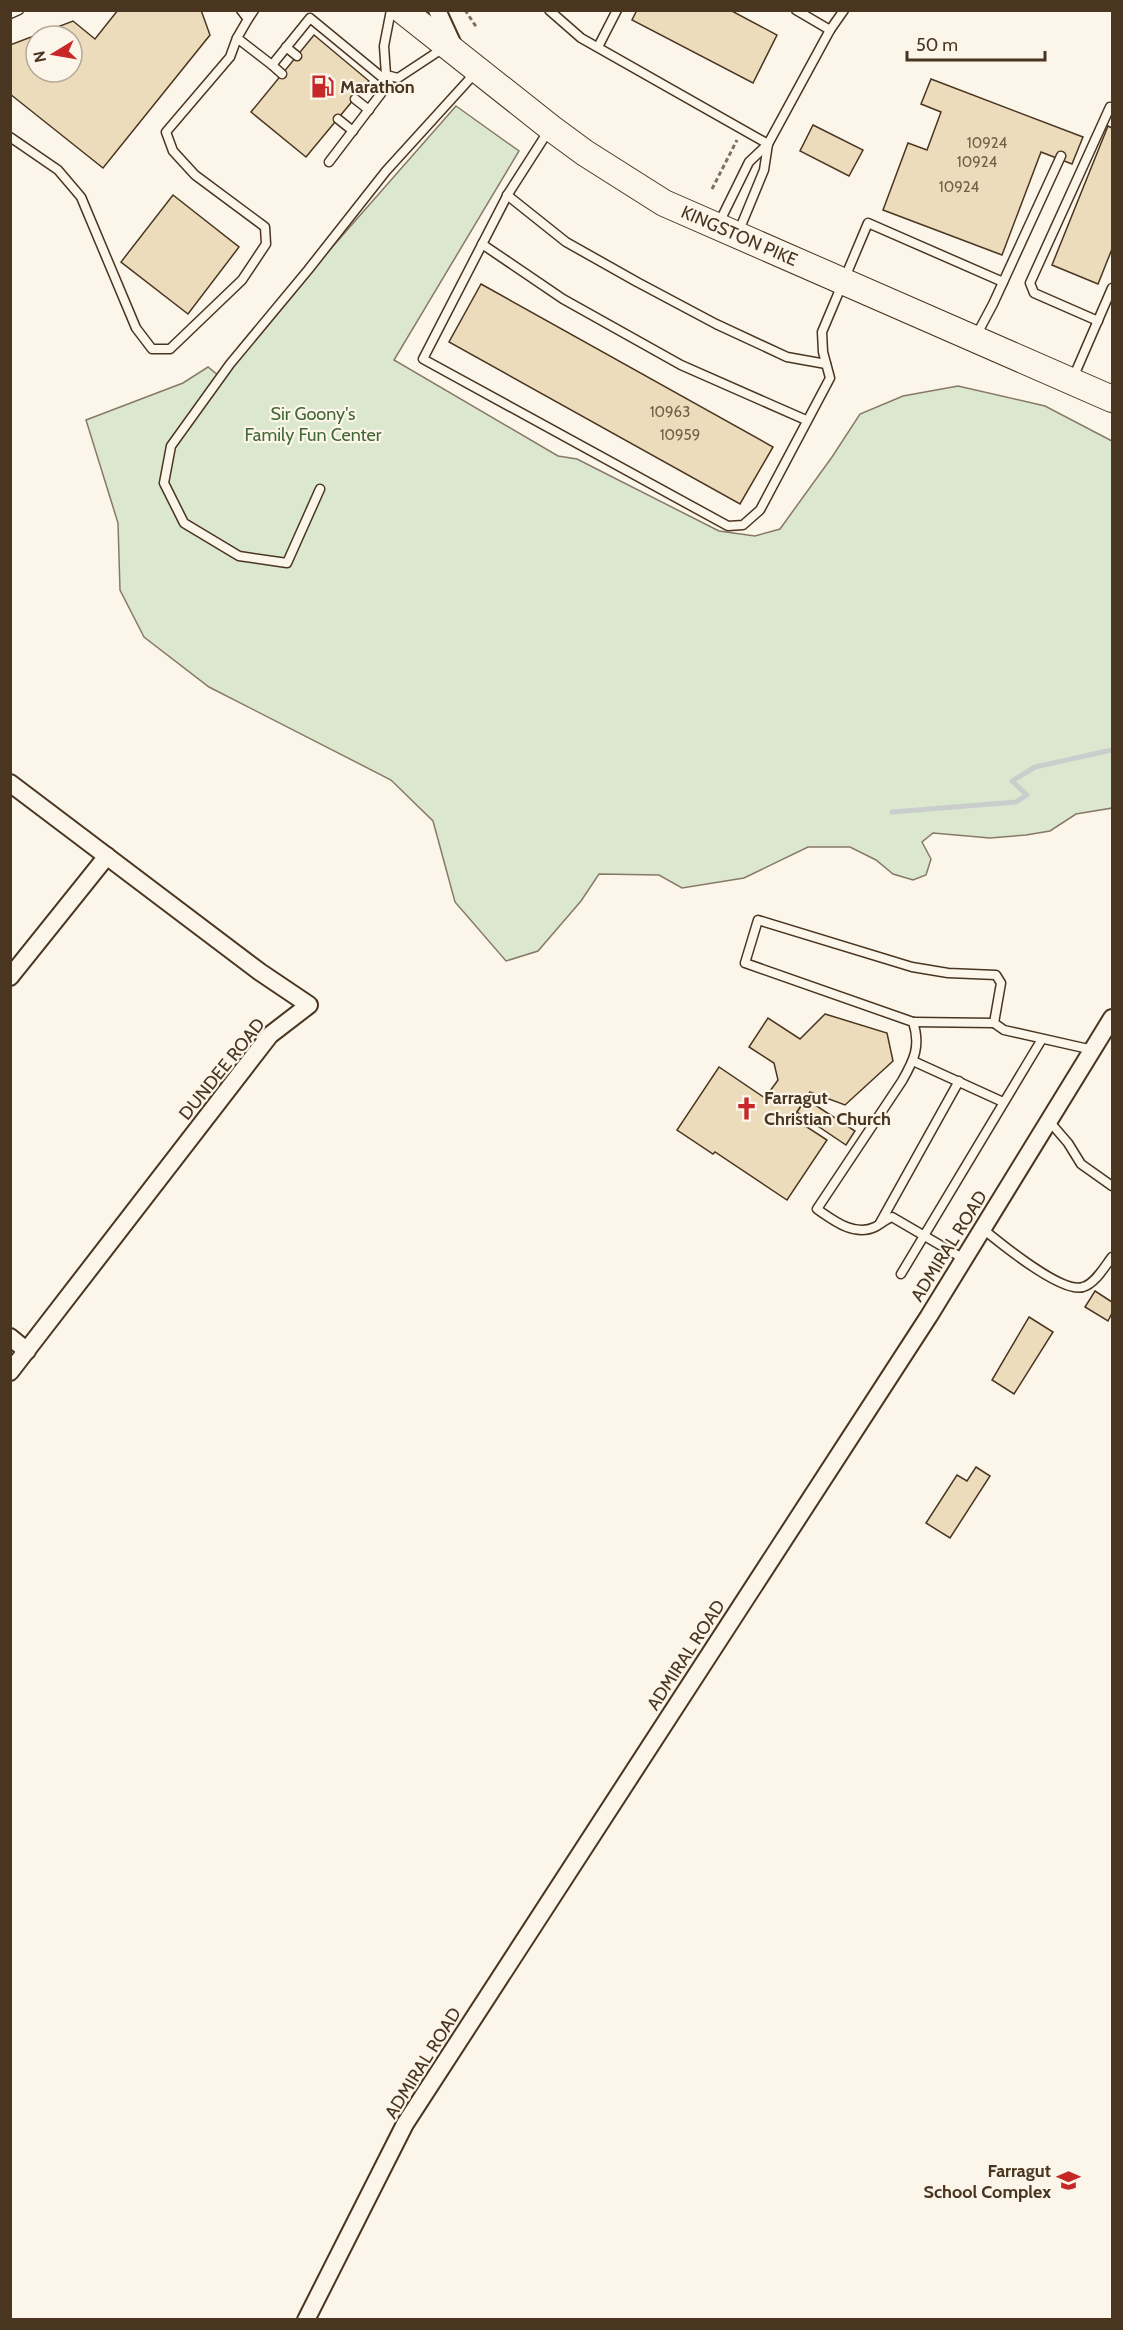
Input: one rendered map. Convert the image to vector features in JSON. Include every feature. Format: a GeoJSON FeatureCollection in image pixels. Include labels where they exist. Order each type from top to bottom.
{"type":"FeatureCollection","features":[{"type":"Feature","properties":{"kind":"main road","name":"KINGSTON PIKE"},"geometry":{"type":"LineString","coordinates":[[402,10],[551,128],[585,153],[664,203],[1113,399]]}},
{"type":"Feature","properties":{"kind":"street"},"geometry":{"type":"LineString","coordinates":[[437,10],[452,48]]}},
{"type":"Feature","properties":{"kind":"street","name":"DUNDEE ROAD"},"geometry":{"type":"LineString","coordinates":[[10,783],[261,972],[309,1005],[270,1035],[10,1372]]}},
{"type":"Feature","properties":{"kind":"street"},"geometry":{"type":"LineString","coordinates":[[10,977],[107,856]]}},
{"type":"Feature","properties":{"kind":"street","name":"ADMIRAL ROAD"},"geometry":{"type":"LineString","coordinates":[[306,2319],[405,2124],[964,1259],[1113,1018]]}},
{"type":"Feature","properties":{"kind":"street"},"geometry":{"type":"LineString","coordinates":[[10,1337],[27,1351]]}},
{"type":"Feature","properties":{"kind":"lane"},"geometry":{"type":"LineString","coordinates":[[10,14],[19,10]]}},
{"type":"Feature","properties":{"kind":"lane"},"geometry":{"type":"LineString","coordinates":[[241,10],[248,19]]}},
{"type":"Feature","properties":{"kind":"lane"},"geometry":{"type":"LineString","coordinates":[[10,137],[58,170],[81,197],[136,328],[152,349],[170,349],[242,280],[266,244],[265,227],[195,174],[173,151],[166,132],[230,57],[237,38],[254,10]]}},
{"type":"Feature","properties":{"kind":"lane"},"geometry":{"type":"LineString","coordinates":[[385,76],[384,46],[391,10]]}},
{"type":"Feature","properties":{"kind":"lane"},"geometry":{"type":"LineString","coordinates":[[549,10],[582,38],[768,144]]}},
{"type":"Feature","properties":{"kind":"lane"},"geometry":{"type":"LineString","coordinates":[[598,47],[617,10]]}},
{"type":"Feature","properties":{"kind":"lane"},"geometry":{"type":"LineString","coordinates":[[796,10],[830,30]]}},
{"type":"Feature","properties":{"kind":"lane"},"geometry":{"type":"LineString","coordinates":[[727,232],[749,162],[768,144],[830,30],[844,10]]}},
{"type":"Feature","properties":{"kind":"lane"},"geometry":{"type":"LineString","coordinates":[[272,65],[310,18],[385,76],[389,83],[329,162]]}},
{"type":"Feature","properties":{"kind":"lane"},"geometry":{"type":"LineString","coordinates":[[237,38],[282,74]]}},
{"type":"Feature","properties":{"kind":"lane"},"geometry":{"type":"LineString","coordinates":[[286,47],[297,56]]}},
{"type":"Feature","properties":{"kind":"lane"},"geometry":{"type":"LineString","coordinates":[[385,76],[398,78],[452,48]]}},
{"type":"Feature","properties":{"kind":"lane"},"geometry":{"type":"LineString","coordinates":[[320,489],[287,563],[239,556],[184,523],[164,483],[171,446],[230,363],[308,270],[386,171],[478,69]]}},
{"type":"Feature","properties":{"kind":"lane"},"geometry":{"type":"LineString","coordinates":[[355,99],[369,110]]}},
{"type":"Feature","properties":{"kind":"lane"},"geometry":{"type":"LineString","coordinates":[[1098,321],[1034,293],[1030,283],[1110,107],[1113,108]]}},
{"type":"Feature","properties":{"kind":"lane"},"geometry":{"type":"LineString","coordinates":[[338,119],[353,131]]}},
{"type":"Feature","properties":{"kind":"lane"},"geometry":{"type":"LineString","coordinates":[[551,128],[507,195],[423,359],[728,526],[744,525],[759,510],[830,378],[822,332],[867,223],[1004,282]]}},
{"type":"Feature","properties":{"kind":"lane"},"geometry":{"type":"LineString","coordinates":[[727,232],[764,170],[768,144]]}},
{"type":"Feature","properties":{"kind":"lane"},"geometry":{"type":"LineString","coordinates":[[975,339],[1004,282],[1060,156]]}},
{"type":"Feature","properties":{"kind":"lane"},"geometry":{"type":"LineString","coordinates":[[507,195],[566,242],[716,324],[787,357],[826,364]]}},
{"type":"Feature","properties":{"kind":"lane"},"geometry":{"type":"LineString","coordinates":[[482,244],[563,299],[681,365],[807,420]]}},
{"type":"Feature","properties":{"kind":"lane"},"geometry":{"type":"LineString","coordinates":[[1072,381],[1113,288]]}},
{"type":"Feature","properties":{"kind":"lane"},"geometry":{"type":"LineString","coordinates":[[994,1023],[1001,983],[996,975],[948,973],[912,967],[758,920],[745,963],[913,1022],[994,1023],[1004,1030],[1093,1050]]}},
{"type":"Feature","properties":{"kind":"lane"},"geometry":{"type":"LineString","coordinates":[[913,1022],[918,1036],[913,1061],[817,1209],[843,1226],[858,1229],[874,1228],[892,1216],[964,1259]]}},
{"type":"Feature","properties":{"kind":"lane"},"geometry":{"type":"LineString","coordinates":[[901,1274],[1042,1038]]}},
{"type":"Feature","properties":{"kind":"lane"},"geometry":{"type":"LineString","coordinates":[[913,1061],[1003,1102]]}},
{"type":"Feature","properties":{"kind":"lane"},"geometry":{"type":"LineString","coordinates":[[879,1224],[959,1082]]}},
{"type":"Feature","properties":{"kind":"lane"},"geometry":{"type":"LineString","coordinates":[[1049,1121],[1068,1143],[1081,1164],[1113,1186]]}},
{"type":"Feature","properties":{"kind":"lane"},"geometry":{"type":"LineString","coordinates":[[983,1229],[1032,1266],[1063,1284],[1077,1288],[1084,1287],[1094,1280],[1113,1257]]}},
{"type":"Feature","properties":{"kind":"path"},"geometry":{"type":"LineString","coordinates":[[465,10],[477,28]]}},
{"type":"Feature","properties":{"kind":"path"},"geometry":{"type":"LineString","coordinates":[[712,189],[743,129]]}},
{"type":"Feature","properties":{"kind":"green space","name":"Sir Goony's Family Fun Center"},"geometry":{"type":"Polygon","coordinates":[[[456,106],[519,151],[394,360],[558,456],[577,459],[719,531],[755,536],[780,529],[860,414],[903,396],[958,386],[1045,406],[1112,441],[1112,808],[1076,814],[1050,831],[1026,835],[990,838],[933,833],[922,842],[931,859],[926,875],[913,880],[893,874],[876,860],[850,847],[808,847],[744,878],[682,888],[659,875],[599,874],[581,901],[538,951],[506,961],[455,902],[433,821],[391,780],[209,687],[144,637],[120,590],[118,523],[86,420],[183,383],[208,367],[219,376],[456,106]]]}},
{"type":"Feature","properties":{"kind":"building"},"geometry":{"type":"Polygon","coordinates":[[[118,10],[201,10],[210,35],[103,168],[10,94],[10,45],[24,40],[24,84],[84,84],[84,30],[95,39],[118,10]]]}},
{"type":"Feature","properties":{"kind":"building"},"geometry":{"type":"Polygon","coordinates":[[[637,10],[730,10],[777,35],[753,83],[632,20],[637,10]]]}},
{"type":"Feature","properties":{"kind":"building"},"geometry":{"type":"Polygon","coordinates":[[[314,35],[369,81],[306,157],[251,112],[314,35]]]}},
{"type":"Feature","properties":{"kind":"building"},"geometry":{"type":"Polygon","coordinates":[[[931,79],[1083,137],[1072,164],[1041,152],[1002,255],[883,210],[908,143],[927,150],[941,112],[921,104],[931,79]]]}},
{"type":"Feature","properties":{"kind":"building"},"geometry":{"type":"Polygon","coordinates":[[[813,125],[863,150],[849,176],[800,151],[813,125]]]}},
{"type":"Feature","properties":{"kind":"building"},"geometry":{"type":"Polygon","coordinates":[[[1108,126],[1112,128],[1112,249],[1098,284],[1052,265],[1108,126]]]}},
{"type":"Feature","properties":{"kind":"building"},"geometry":{"type":"Polygon","coordinates":[[[173,195],[239,247],[188,314],[121,262],[173,195]]]}},
{"type":"Feature","properties":{"kind":"building"},"geometry":{"type":"Polygon","coordinates":[[[481,284],[773,447],[740,504],[449,342],[481,284]]]}},
{"type":"Feature","properties":{"kind":"building","name":"Farragut Christian Church"},"geometry":{"type":"Polygon","coordinates":[[[825,1014],[887,1033],[893,1061],[845,1105],[810,1092],[793,1118],[827,1140],[787,1200],[715,1152],[713,1154],[677,1130],[719,1067],[765,1098],[778,1080],[774,1063],[749,1047],[768,1018],[800,1039],[825,1014]]]}},
{"type":"Feature","properties":{"kind":"building"},"geometry":{"type":"Polygon","coordinates":[[[806,1099],[855,1131],[846,1145],[797,1112],[806,1099]]]}},
{"type":"Feature","properties":{"kind":"building"},"geometry":{"type":"Polygon","coordinates":[[[1095,1291],[1112,1302],[1112,1313],[1108,1321],[1085,1307],[1095,1291]]]}},
{"type":"Feature","properties":{"kind":"building"},"geometry":{"type":"Polygon","coordinates":[[[1029,1317],[1053,1332],[1014,1394],[992,1380],[1029,1317]]]}},
{"type":"Feature","properties":{"kind":"building"},"geometry":{"type":"Polygon","coordinates":[[[976,1467],[990,1476],[950,1538],[926,1523],[957,1475],[967,1481],[976,1467]]]}},
{"type":"Feature","properties":{"kind":"waterway"},"geometry":{"type":"LineString","coordinates":[[892,812],[1016,802],[1027,795],[1012,781],[1035,767],[1112,750]]}},
{"type":"Feature","properties":{"kind":"place","name":"Marathon"},"geometry":{"type":"Point","coordinates":[322,87]}},
{"type":"Feature","properties":{"kind":"place","name":"Farragut Christian Church"},"geometry":{"type":"Point","coordinates":[746,1108]}},
{"type":"Feature","properties":{"kind":"place","name":"Farragut School Complex"},"geometry":{"type":"Point","coordinates":[1069,2181]}}]}
